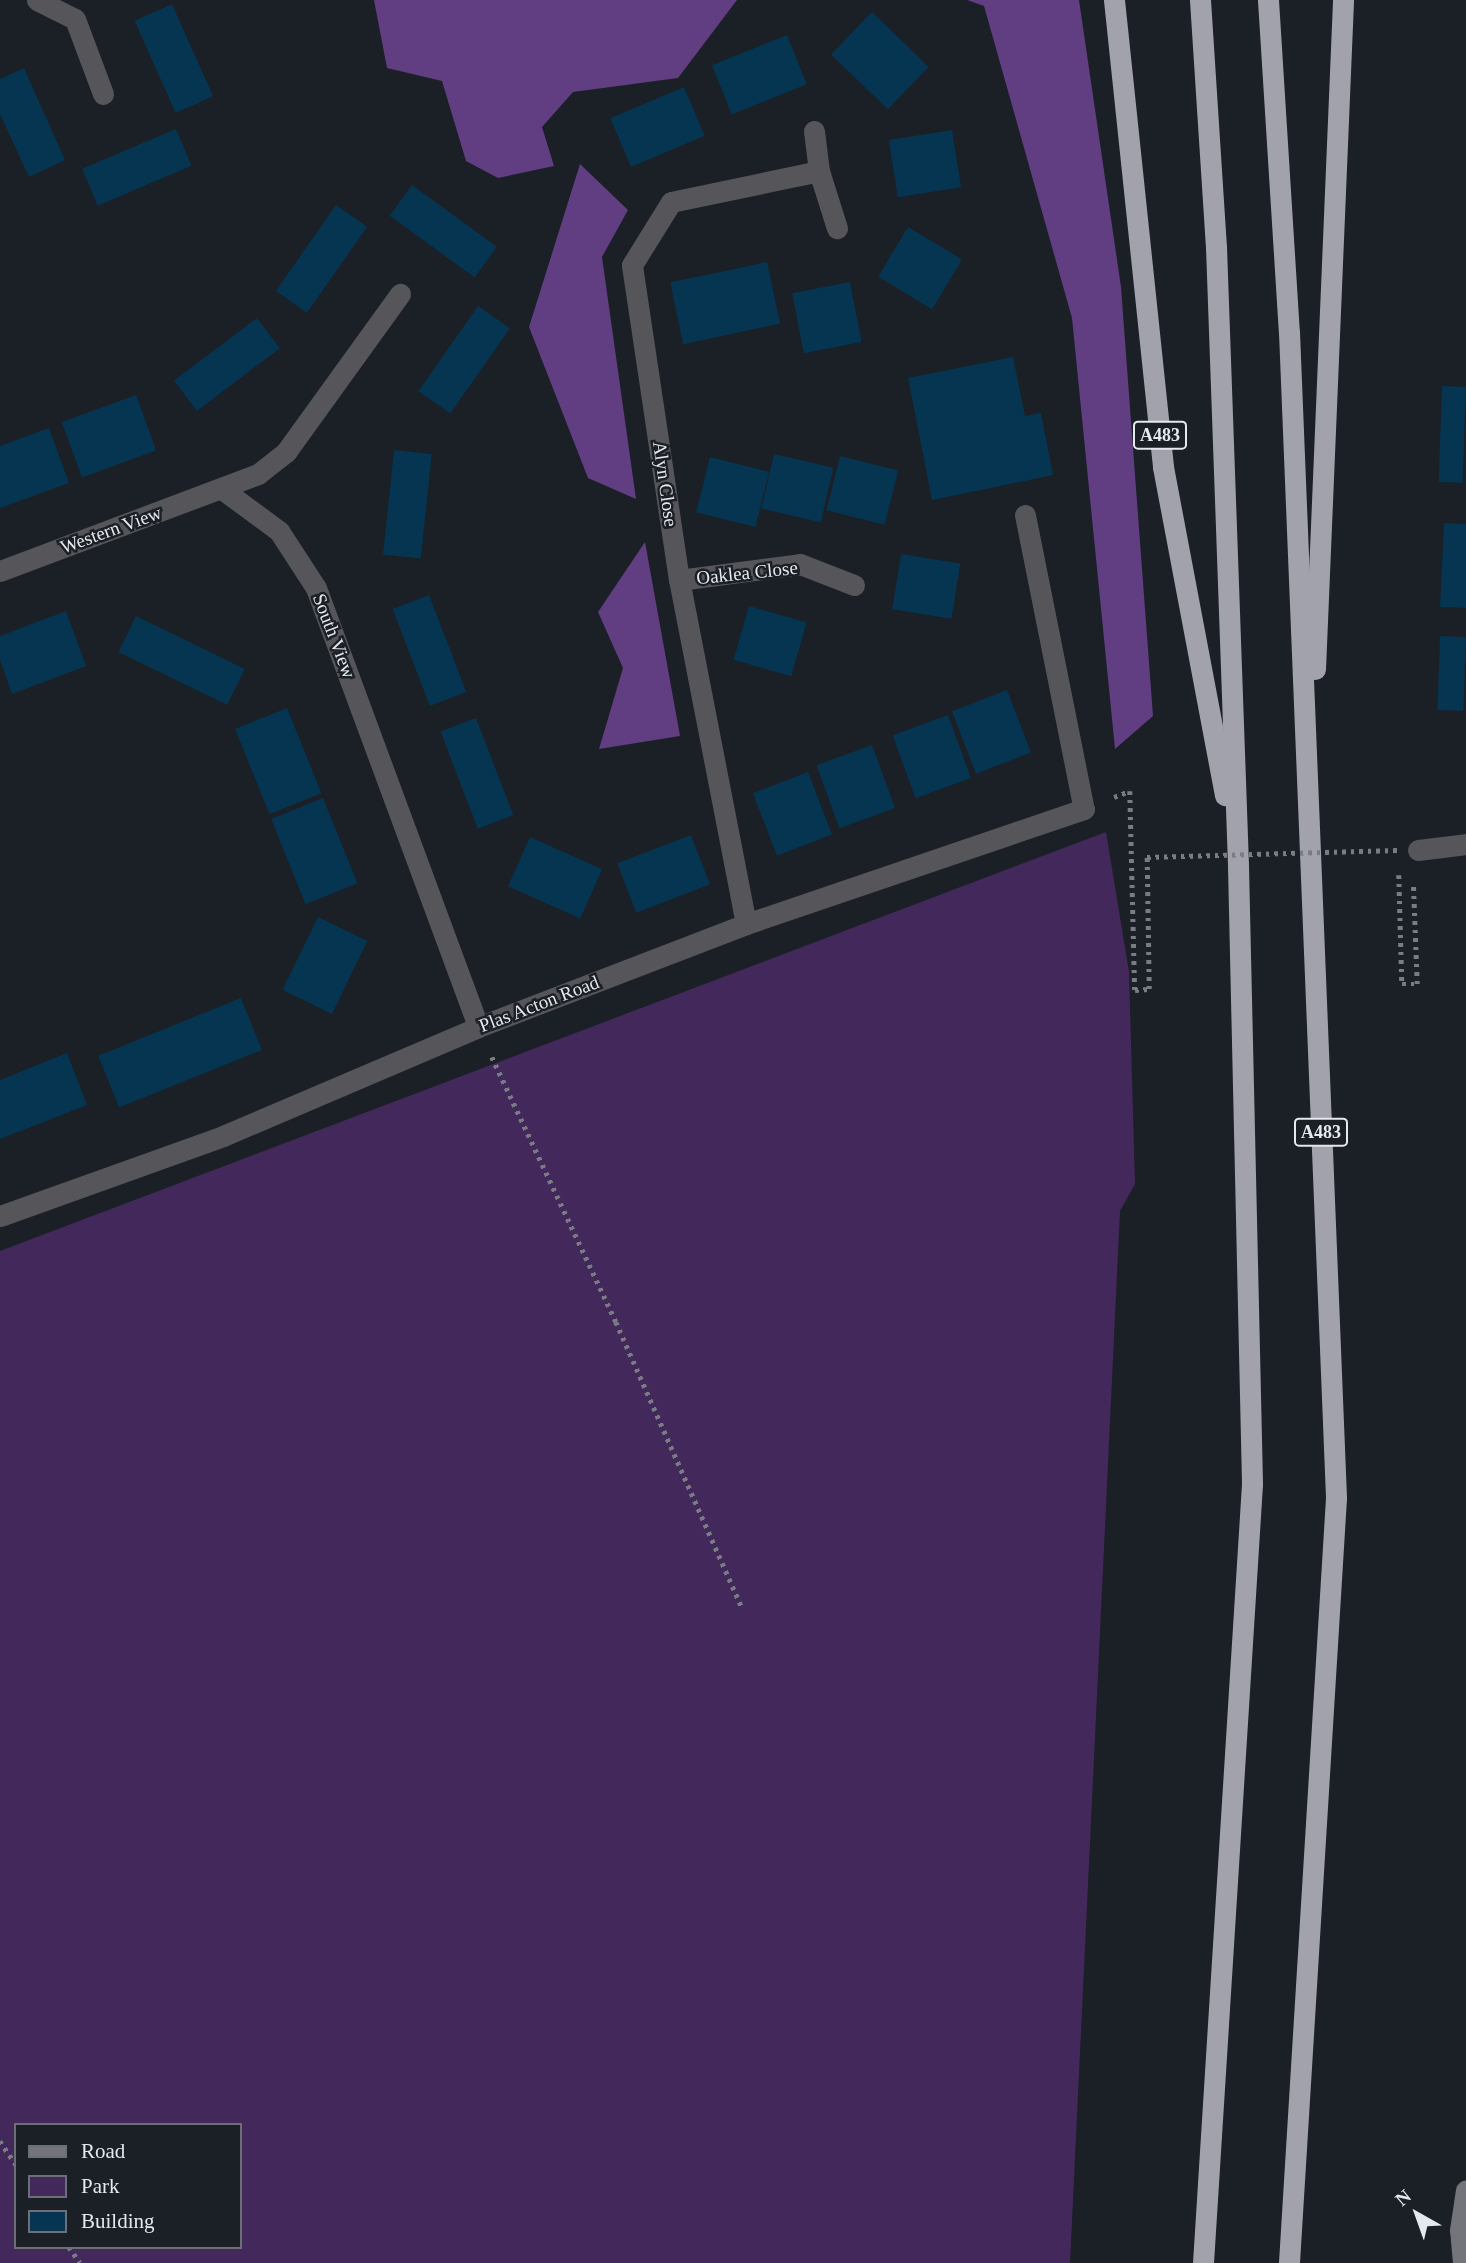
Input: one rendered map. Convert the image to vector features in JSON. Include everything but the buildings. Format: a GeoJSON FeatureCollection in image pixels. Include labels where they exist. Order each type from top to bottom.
{"type":"FeatureCollection","features":[{"type":"Feature","properties":{"kind":"highway","name":"A483"},"geometry":{"type":"LineString","coordinates":[[1114,0],[1163,467],[1238,866]]}},
{"type":"Feature","properties":{"kind":"highway","name":"A483"},"geometry":{"type":"LineString","coordinates":[[1200,0],[1216,247],[1238,866],[1252,1484],[1203,2263]]}},
{"type":"Feature","properties":{"kind":"highway","name":"A483"},"geometry":{"type":"LineString","coordinates":[[1268,0],[1289,332],[1336,1498],[1289,2263]]}},
{"type":"Feature","properties":{"kind":"highway","name":"A483"},"geometry":{"type":"LineString","coordinates":[[1308,820],[1343,0]]}},
{"type":"Feature","properties":{"kind":"street"},"geometry":{"type":"LineString","coordinates":[[37,0],[75,19],[103,94]]}},
{"type":"Feature","properties":{"kind":"street"},"geometry":{"type":"LineString","coordinates":[[814,131],[819,171],[837,228]]}},
{"type":"Feature","properties":{"kind":"street","name":"Alyn Close"},"geometry":{"type":"LineString","coordinates":[[746,924],[679,580],[632,265],[671,202],[819,171]]}},
{"type":"Feature","properties":{"kind":"street"},"geometry":{"type":"LineString","coordinates":[[222,489],[258,474],[286,452],[400,294]]}},
{"type":"Feature","properties":{"kind":"street","name":"Western View"},"geometry":{"type":"LineString","coordinates":[[0,571],[222,489]]}},
{"type":"Feature","properties":{"kind":"street","name":"South View"},"geometry":{"type":"LineString","coordinates":[[222,489],[279,531],[316,588],[478,1027]]}},
{"type":"Feature","properties":{"kind":"street","name":"Plas Acton Road"},"geometry":{"type":"LineString","coordinates":[[0,1216],[223,1136],[478,1027],[746,924],[1084,808],[1025,515]]}},
{"type":"Feature","properties":{"kind":"street","name":"Oaklea Close"},"geometry":{"type":"LineString","coordinates":[[679,580],[800,564],[854,585]]}},
{"type":"Feature","properties":{"kind":"street"},"geometry":{"type":"LineString","coordinates":[[1408,850],[1466,844]]}},
{"type":"Feature","properties":{"kind":"street"},"geometry":{"type":"LineString","coordinates":[[1463,2263],[1460,2230],[1466,2190]]}},
{"type":"Feature","properties":{"kind":"path"},"geometry":{"type":"LineString","coordinates":[[1130,791],[1135,990],[1149,989],[1147,857],[1408,850],[1402,984],[1417,984],[1413,876]]}},
{"type":"Feature","properties":{"kind":"path"},"geometry":{"type":"LineString","coordinates":[[478,1027],[617,1322],[741,1606]]}},
{"type":"Feature","properties":{"kind":"path"},"geometry":{"type":"LineString","coordinates":[[0,2141],[14,2162]]}},
{"type":"Feature","properties":{"kind":"green space"},"geometry":{"type":"Polygon","coordinates":[[[1106,832],[1129,972],[1135,1184],[1120,1211],[1070,2263],[0,2263],[0,1251],[1106,832]]]}},
{"type":"Feature","properties":{"kind":"shaded area"},"geometry":{"type":"Polygon","coordinates":[[[374,0],[737,0],[678,78],[573,92],[542,127],[554,166],[498,178],[466,161],[442,81],[387,68],[374,0]]]}},
{"type":"Feature","properties":{"kind":"shaded area"},"geometry":{"type":"Polygon","coordinates":[[[967,0],[1079,0],[1121,287],[1153,716],[1115,749],[1072,318],[984,6],[967,0]]]}},
{"type":"Feature","properties":{"kind":"shaded area"},"geometry":{"type":"Polygon","coordinates":[[[580,164],[628,210],[602,257],[636,499],[588,478],[529,327],[580,164]]]}},
{"type":"Feature","properties":{"kind":"shaded area"},"geometry":{"type":"Polygon","coordinates":[[[645,542],[680,736],[599,749],[623,668],[598,612],[645,542]]]}}]}
